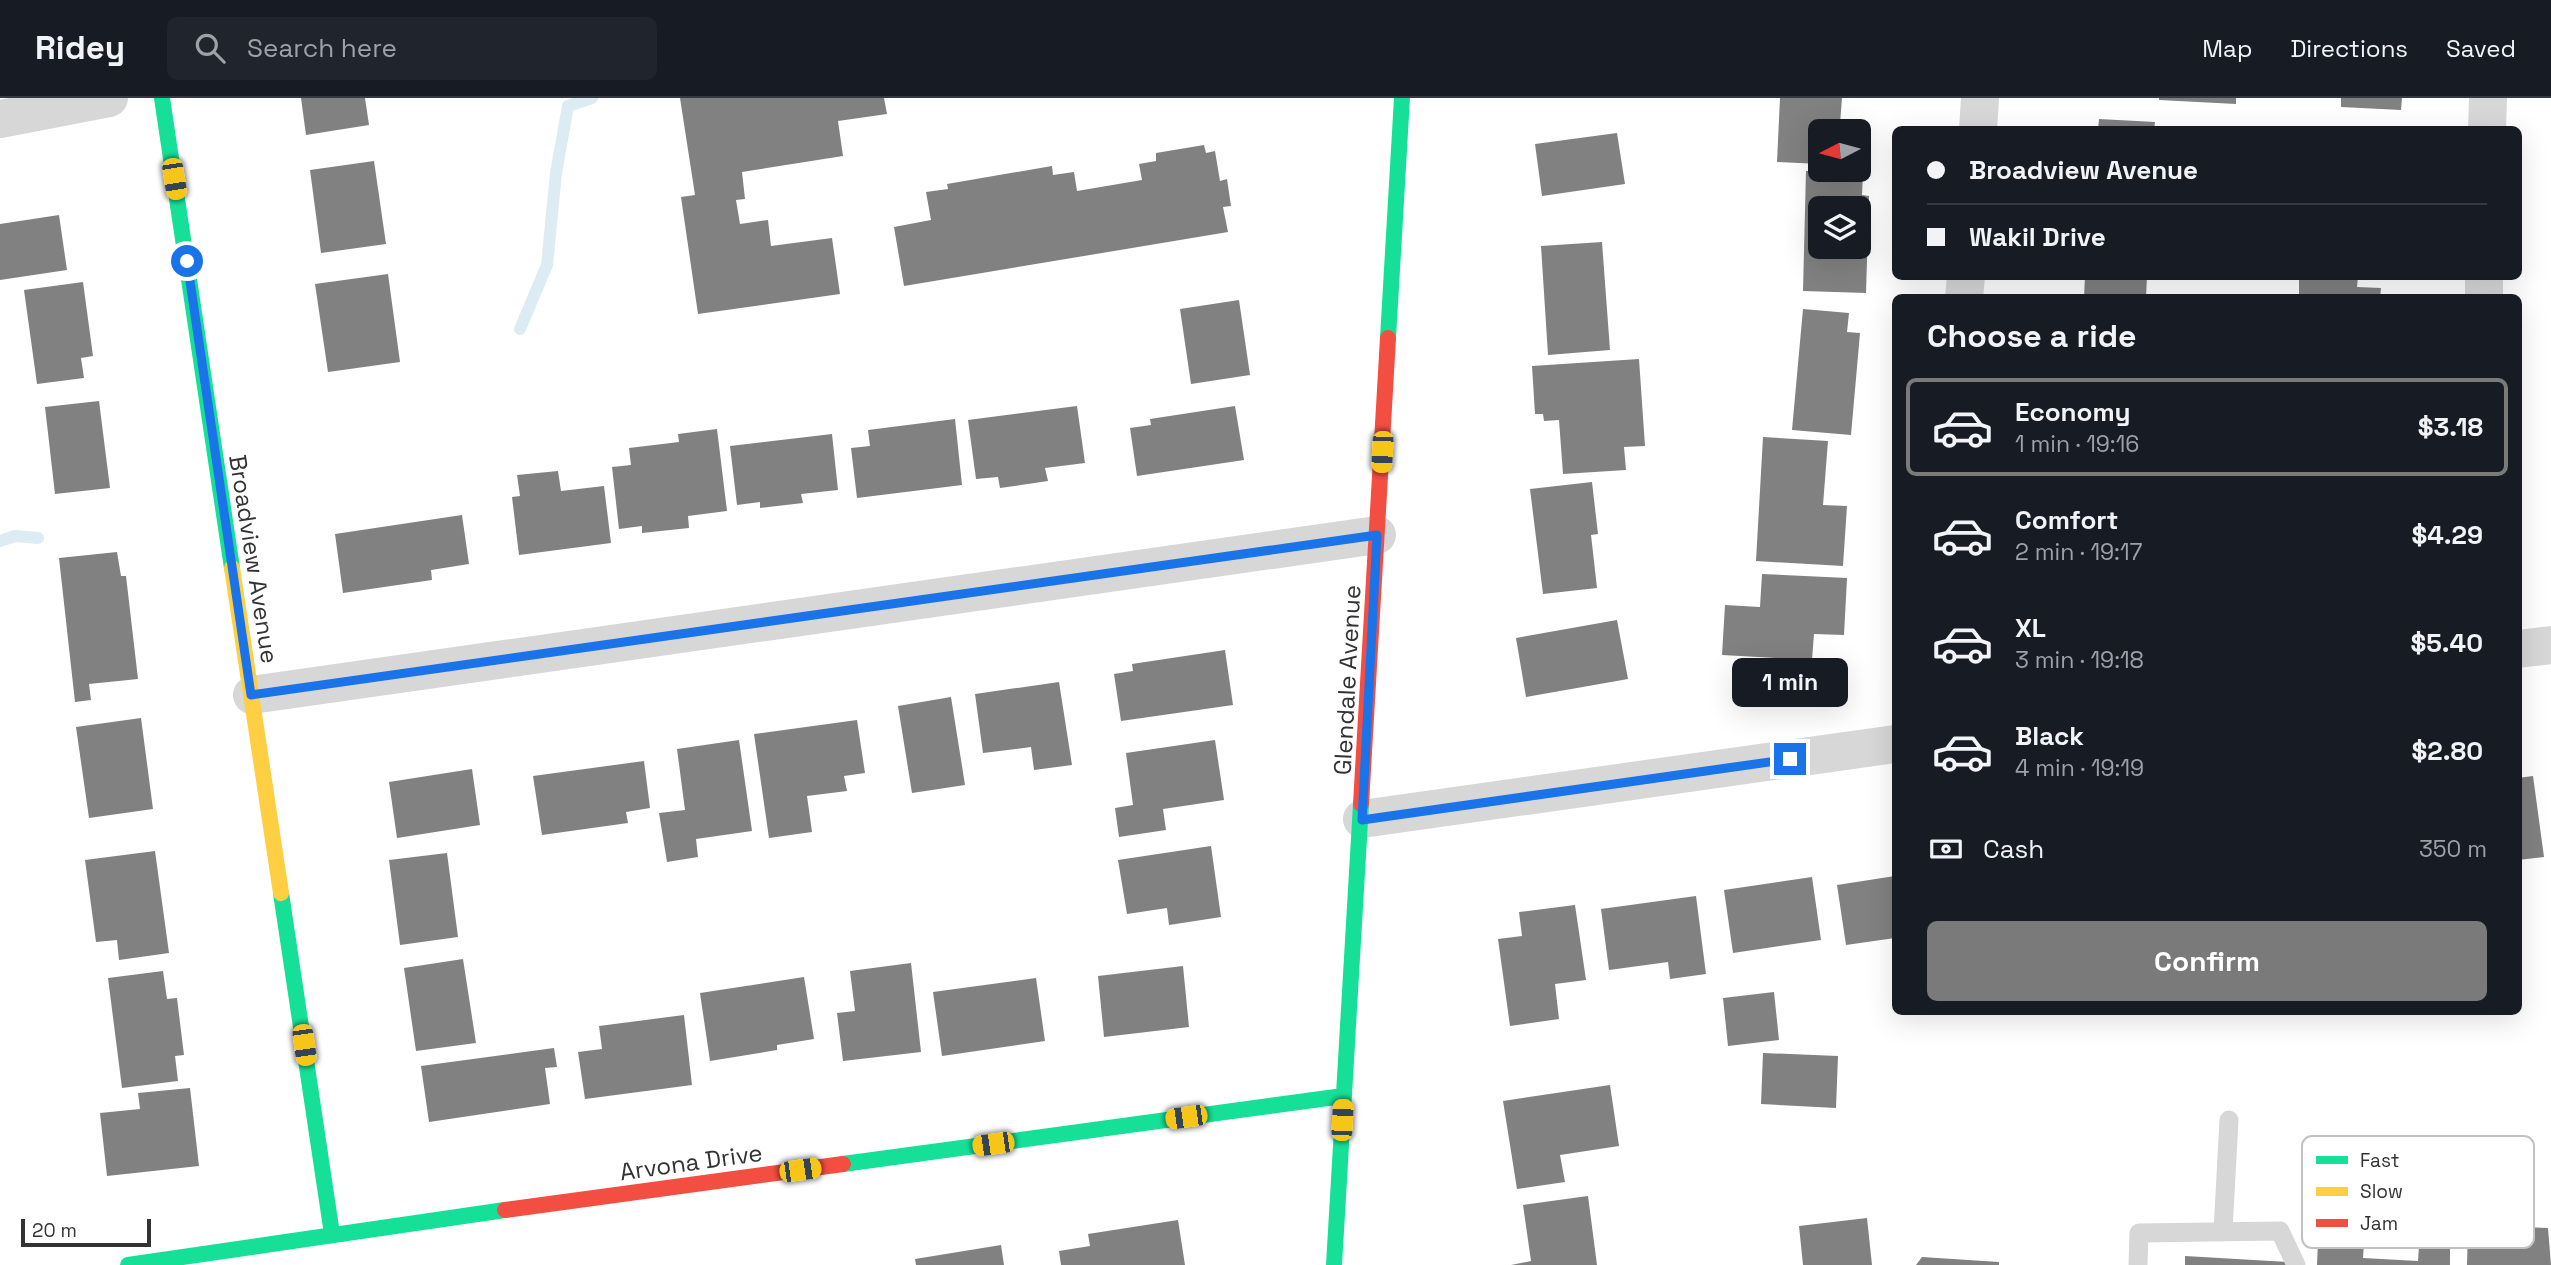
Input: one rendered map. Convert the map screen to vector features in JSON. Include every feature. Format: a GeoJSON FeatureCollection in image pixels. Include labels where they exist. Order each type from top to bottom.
{"type":"FeatureCollection","features":[{"type":"Feature","properties":{"kind":"street"},"geometry":{"type":"LineString","coordinates":[[0,119],[109,98]]}},
{"type":"Feature","properties":{"kind":"street","name":"Broadview Avenue"},"geometry":{"type":"LineString","coordinates":[[162,98],[332,1234]]}},
{"type":"Feature","properties":{"kind":"street","name":"Glendale Avenue"},"geometry":{"type":"LineString","coordinates":[[1334,1265],[1402,98]]}},
{"type":"Feature","properties":{"kind":"street"},"geometry":{"type":"LineString","coordinates":[[1978,126],[1980,98]]}},
{"type":"Feature","properties":{"kind":"street"},"geometry":{"type":"LineString","coordinates":[[2487,126],[2488,98]]}},
{"type":"Feature","properties":{"kind":"street"},"geometry":{"type":"LineString","coordinates":[[251,695],[1377,535]]}},
{"type":"Feature","properties":{"kind":"street"},"geometry":{"type":"LineString","coordinates":[[2522,649],[2551,645]]}},
{"type":"Feature","properties":{"kind":"street"},"geometry":{"type":"LineString","coordinates":[[1362,820],[1892,744]]}},
{"type":"Feature","properties":{"kind":"street","name":"Arvona Drive"},"geometry":{"type":"LineString","coordinates":[[128,1265],[332,1234],[1343,1096]]}},
{"type":"Feature","properties":{"kind":"lane"},"geometry":{"type":"LineString","coordinates":[[2223,1231],[2229,1120]]}},
{"type":"Feature","properties":{"kind":"lane"},"geometry":{"type":"LineString","coordinates":[[2138,1265],[2139,1233],[2223,1231],[2280,1231],[2296,1265]]}},
{"type":"Feature","properties":{"kind":"building"},"geometry":{"type":"Polygon","coordinates":[[[301,98],[365,98],[369,125],[306,135],[301,98]]]}},
{"type":"Feature","properties":{"kind":"building"},"geometry":{"type":"Polygon","coordinates":[[[680,98],[884,98],[887,114],[838,121],[843,156],[742,172],[745,199],[736,200],[740,224],[768,220],[771,246],[832,238],[840,294],[698,314],[681,197],[695,195],[680,98]]]}},
{"type":"Feature","properties":{"kind":"building"},"geometry":{"type":"Polygon","coordinates":[[[1780,98],[1842,98],[1840,119],[1808,119],[1808,163],[1777,162],[1780,98]]]}},
{"type":"Feature","properties":{"kind":"building"},"geometry":{"type":"Polygon","coordinates":[[[2236,98],[2236,104],[2159,100],[2236,98]]]}},
{"type":"Feature","properties":{"kind":"building"},"geometry":{"type":"Polygon","coordinates":[[[2341,98],[2402,98],[2401,110],[2341,107],[2341,98]]]}},
{"type":"Feature","properties":{"kind":"building"},"geometry":{"type":"Polygon","coordinates":[[[2099,119],[2155,122],[2154,126],[2098,126],[2099,119]]]}},
{"type":"Feature","properties":{"kind":"building"},"geometry":{"type":"Polygon","coordinates":[[[1617,133],[1625,184],[1542,196],[1535,144],[1617,133]]]}},
{"type":"Feature","properties":{"kind":"building"},"geometry":{"type":"Polygon","coordinates":[[[1204,145],[1206,153],[1215,151],[1220,181],[1227,179],[1231,206],[1223,207],[1228,232],[904,286],[894,227],[931,220],[926,192],[948,189],[947,184],[1052,166],[1053,175],[1074,172],[1077,191],[1142,180],[1139,164],[1156,161],[1156,153],[1204,145]]]}},
{"type":"Feature","properties":{"kind":"building"},"geometry":{"type":"Polygon","coordinates":[[[374,161],[386,244],[321,253],[310,170],[374,161]]]}},
{"type":"Feature","properties":{"kind":"building"},"geometry":{"type":"Polygon","coordinates":[[[1806,171],[1808,182],[1863,182],[1862,195],[1869,196],[1808,196],[1808,259],[1867,259],[1866,293],[1803,291],[1806,171]]]}},
{"type":"Feature","properties":{"kind":"building"},"geometry":{"type":"Polygon","coordinates":[[[59,215],[67,270],[0,280],[0,224],[59,215]]]}},
{"type":"Feature","properties":{"kind":"building"},"geometry":{"type":"Polygon","coordinates":[[[1602,242],[1610,350],[1548,355],[1541,246],[1602,242]]]}},
{"type":"Feature","properties":{"kind":"building"},"geometry":{"type":"Polygon","coordinates":[[[388,274],[400,362],[328,372],[315,284],[388,274]]]}},
{"type":"Feature","properties":{"kind":"building"},"geometry":{"type":"Polygon","coordinates":[[[2085,280],[2147,280],[2146,294],[2084,294],[2085,280]]]}},
{"type":"Feature","properties":{"kind":"building"},"geometry":{"type":"Polygon","coordinates":[[[2299,280],[2358,280],[2357,287],[2381,288],[2380,294],[2299,294],[2299,280]]]}},
{"type":"Feature","properties":{"kind":"building"},"geometry":{"type":"Polygon","coordinates":[[[83,282],[93,356],[81,358],[84,378],[37,384],[24,290],[83,282]]]}},
{"type":"Feature","properties":{"kind":"building"},"geometry":{"type":"Polygon","coordinates":[[[1239,300],[1250,375],[1191,384],[1180,309],[1239,300]]]}},
{"type":"Feature","properties":{"kind":"building"},"geometry":{"type":"Polygon","coordinates":[[[1803,309],[1849,313],[1847,332],[1860,333],[1851,435],[1792,430],[1803,309]]]}},
{"type":"Feature","properties":{"kind":"building"},"geometry":{"type":"Polygon","coordinates":[[[1639,359],[1645,446],[1624,447],[1626,470],[1563,474],[1559,420],[1544,421],[1543,414],[1535,414],[1532,366],[1639,359]]]}},
{"type":"Feature","properties":{"kind":"building"},"geometry":{"type":"Polygon","coordinates":[[[99,401],[110,488],[55,494],[45,407],[99,401]]]}},
{"type":"Feature","properties":{"kind":"building"},"geometry":{"type":"Polygon","coordinates":[[[1077,406],[1085,463],[1045,468],[1048,481],[1000,488],[998,477],[976,479],[968,420],[1077,406]]]}},
{"type":"Feature","properties":{"kind":"building"},"geometry":{"type":"Polygon","coordinates":[[[1235,406],[1244,460],[1137,476],[1130,428],[1151,425],[1150,419],[1235,406]]]}},
{"type":"Feature","properties":{"kind":"building"},"geometry":{"type":"Polygon","coordinates":[[[955,419],[962,485],[857,498],[851,448],[870,446],[868,430],[955,419]]]}},
{"type":"Feature","properties":{"kind":"building"},"geometry":{"type":"Polygon","coordinates":[[[717,429],[727,511],[688,516],[689,528],[642,533],[642,526],[619,529],[612,467],[631,465],[629,448],[679,442],[678,434],[717,429]]]}},
{"type":"Feature","properties":{"kind":"building"},"geometry":{"type":"Polygon","coordinates":[[[832,434],[838,490],[801,494],[803,503],[760,508],[760,502],[737,505],[730,446],[832,434]]]}},
{"type":"Feature","properties":{"kind":"building"},"geometry":{"type":"Polygon","coordinates":[[[1763,437],[1828,441],[1823,505],[1847,506],[1843,566],[1756,561],[1763,437]]]}},
{"type":"Feature","properties":{"kind":"building"},"geometry":{"type":"Polygon","coordinates":[[[558,471],[561,491],[604,486],[611,543],[519,555],[512,497],[520,496],[517,475],[558,471]]]}},
{"type":"Feature","properties":{"kind":"building"},"geometry":{"type":"Polygon","coordinates":[[[1592,482],[1598,534],[1591,535],[1597,588],[1543,594],[1530,489],[1592,482]]]}},
{"type":"Feature","properties":{"kind":"building"},"geometry":{"type":"Polygon","coordinates":[[[462,515],[469,564],[431,570],[432,580],[343,593],[335,534],[462,515]]]}},
{"type":"Feature","properties":{"kind":"building"},"geometry":{"type":"Polygon","coordinates":[[[117,552],[121,576],[126,576],[138,679],[89,684],[91,700],[75,702],[59,558],[117,552]]]}},
{"type":"Feature","properties":{"kind":"building"},"geometry":{"type":"Polygon","coordinates":[[[1762,574],[1847,578],[1844,635],[1814,634],[1812,660],[1722,655],[1725,605],[1760,607],[1762,574]]]}},
{"type":"Feature","properties":{"kind":"building"},"geometry":{"type":"Polygon","coordinates":[[[1617,620],[1628,679],[1526,697],[1516,638],[1617,620]]]}},
{"type":"Feature","properties":{"kind":"building"},"geometry":{"type":"Polygon","coordinates":[[[1225,650],[1233,705],[1121,721],[1114,674],[1133,671],[1132,664],[1225,650]]]}},
{"type":"Feature","properties":{"kind":"building"},"geometry":{"type":"Polygon","coordinates":[[[1059,682],[1072,765],[1034,770],[1031,747],[983,753],[975,694],[1059,682]]]}},
{"type":"Feature","properties":{"kind":"building"},"geometry":{"type":"Polygon","coordinates":[[[951,697],[965,785],[912,793],[898,706],[951,697]]]}},
{"type":"Feature","properties":{"kind":"building"},"geometry":{"type":"Polygon","coordinates":[[[141,718],[153,809],[89,818],[76,727],[141,718]]]}},
{"type":"Feature","properties":{"kind":"building"},"geometry":{"type":"Polygon","coordinates":[[[857,720],[865,773],[844,776],[847,791],[807,796],[812,832],[769,838],[754,734],[857,720]]]}},
{"type":"Feature","properties":{"kind":"building"},"geometry":{"type":"Polygon","coordinates":[[[739,740],[752,831],[696,839],[698,857],[667,862],[659,813],[685,810],[677,749],[739,740]]]}},
{"type":"Feature","properties":{"kind":"building"},"geometry":{"type":"Polygon","coordinates":[[[1215,740],[1224,800],[1163,809],[1166,830],[1119,837],[1115,808],[1133,805],[1126,753],[1215,740]]]}},
{"type":"Feature","properties":{"kind":"building"},"geometry":{"type":"Polygon","coordinates":[[[644,761],[650,808],[626,812],[628,823],[542,835],[533,776],[644,761]]]}},
{"type":"Feature","properties":{"kind":"building"},"geometry":{"type":"Polygon","coordinates":[[[472,769],[480,825],[397,838],[389,782],[472,769]]]}},
{"type":"Feature","properties":{"kind":"building"},"geometry":{"type":"Polygon","coordinates":[[[2533,776],[2544,857],[2522,860],[2522,777],[2533,776]]]}},
{"type":"Feature","properties":{"kind":"building"},"geometry":{"type":"Polygon","coordinates":[[[1211,846],[1221,917],[1169,925],[1167,908],[1127,914],[1118,860],[1211,846]]]}},
{"type":"Feature","properties":{"kind":"building"},"geometry":{"type":"Polygon","coordinates":[[[155,851],[169,953],[119,960],[117,940],[96,942],[85,860],[155,851]]]}},
{"type":"Feature","properties":{"kind":"building"},"geometry":{"type":"Polygon","coordinates":[[[447,853],[458,937],[400,945],[389,860],[447,853]]]}},
{"type":"Feature","properties":{"kind":"building"},"geometry":{"type":"Polygon","coordinates":[[[1892,876],[1892,938],[1846,945],[1837,885],[1892,876]]]}},
{"type":"Feature","properties":{"kind":"building"},"geometry":{"type":"Polygon","coordinates":[[[1812,877],[1821,940],[1733,953],[1724,890],[1812,877]]]}},
{"type":"Feature","properties":{"kind":"building"},"geometry":{"type":"Polygon","coordinates":[[[1696,896],[1706,974],[1670,979],[1668,962],[1609,970],[1601,909],[1696,896]]]}},
{"type":"Feature","properties":{"kind":"building"},"geometry":{"type":"Polygon","coordinates":[[[1575,905],[1586,980],[1555,984],[1559,1019],[1510,1026],[1498,939],[1522,936],[1519,912],[1575,905]]]}},
{"type":"Feature","properties":{"kind":"building"},"geometry":{"type":"Polygon","coordinates":[[[463,959],[476,1043],[416,1051],[404,968],[463,959]]]}},
{"type":"Feature","properties":{"kind":"building"},"geometry":{"type":"Polygon","coordinates":[[[911,963],[921,1052],[843,1061],[837,1013],[855,1011],[850,971],[911,963]]]}},
{"type":"Feature","properties":{"kind":"building"},"geometry":{"type":"Polygon","coordinates":[[[1183,966],[1189,1027],[1104,1037],[1098,976],[1183,966]]]}},
{"type":"Feature","properties":{"kind":"building"},"geometry":{"type":"Polygon","coordinates":[[[163,971],[167,999],[177,998],[184,1055],[175,1056],[178,1081],[122,1088],[108,978],[163,971]]]}},
{"type":"Feature","properties":{"kind":"building"},"geometry":{"type":"Polygon","coordinates":[[[804,977],[814,1039],[777,1045],[777,1050],[710,1061],[700,993],[804,977]]]}},
{"type":"Feature","properties":{"kind":"building"},"geometry":{"type":"Polygon","coordinates":[[[1036,978],[1045,1041],[942,1056],[933,992],[1036,978]]]}},
{"type":"Feature","properties":{"kind":"building"},"geometry":{"type":"Polygon","coordinates":[[[1774,992],[1779,1040],[1728,1046],[1723,998],[1774,992]]]}},
{"type":"Feature","properties":{"kind":"building"},"geometry":{"type":"Polygon","coordinates":[[[684,1015],[692,1085],[585,1099],[578,1052],[602,1049],[599,1026],[684,1015]]]}},
{"type":"Feature","properties":{"kind":"building"},"geometry":{"type":"Polygon","coordinates":[[[554,1048],[557,1067],[545,1068],[550,1104],[429,1122],[421,1066],[554,1048]]]}},
{"type":"Feature","properties":{"kind":"building"},"geometry":{"type":"Polygon","coordinates":[[[1763,1053],[1838,1056],[1836,1108],[1761,1104],[1763,1053]]]}},
{"type":"Feature","properties":{"kind":"building"},"geometry":{"type":"Polygon","coordinates":[[[1610,1085],[1619,1146],[1560,1155],[1565,1182],[1517,1189],[1503,1101],[1610,1085]]]}},
{"type":"Feature","properties":{"kind":"building"},"geometry":{"type":"Polygon","coordinates":[[[190,1088],[199,1166],[107,1176],[100,1113],[140,1109],[138,1093],[190,1088]]]}},
{"type":"Feature","properties":{"kind":"building"},"geometry":{"type":"Polygon","coordinates":[[[1588,1196],[1597,1265],[1511,1265],[1531,1261],[1523,1205],[1588,1196]]]}},
{"type":"Feature","properties":{"kind":"building"},"geometry":{"type":"Polygon","coordinates":[[[1867,1218],[1872,1265],[1803,1265],[1799,1226],[1867,1218]]]}},
{"type":"Feature","properties":{"kind":"building"},"geometry":{"type":"Polygon","coordinates":[[[1178,1220],[1185,1265],[1061,1265],[1059,1251],[1090,1246],[1088,1234],[1178,1220]]]}},
{"type":"Feature","properties":{"kind":"building"},"geometry":{"type":"Polygon","coordinates":[[[2534,1227],[2548,1228],[2551,1265],[2467,1265],[2467,1248],[2534,1248],[2534,1227]]]}},
{"type":"Feature","properties":{"kind":"building"},"geometry":{"type":"Polygon","coordinates":[[[1001,1245],[1004,1265],[916,1265],[915,1259],[1001,1245]]]}},
{"type":"Feature","properties":{"kind":"building"},"geometry":{"type":"Polygon","coordinates":[[[2318,1248],[2364,1248],[2363,1258],[2418,1261],[2419,1248],[2450,1248],[2450,1265],[2317,1265],[2318,1248]]]}},
{"type":"Feature","properties":{"kind":"building"},"geometry":{"type":"Polygon","coordinates":[[[2185,1256],[2288,1262],[2287,1265],[2185,1265],[2185,1256]]]}},
{"type":"Feature","properties":{"kind":"building"},"geometry":{"type":"Polygon","coordinates":[[[1922,1257],[1999,1262],[1999,1265],[1916,1265],[1922,1257]]]}},
{"type":"Feature","properties":{"kind":"waterway"},"geometry":{"type":"LineString","coordinates":[[520,329],[547,265],[556,173],[568,106],[592,98]]}},
{"type":"Feature","properties":{"kind":"waterway"},"geometry":{"type":"LineString","coordinates":[[0,541],[15,536],[38,538]]}},
{"type":"Feature","properties":{"kind":"traffic: fast"},"geometry":{"type":"LineString","coordinates":[[162,98],[232,568]]}},
{"type":"Feature","properties":{"kind":"traffic: fast"},"geometry":{"type":"LineString","coordinates":[[1388,338],[1402,98]]}},
{"type":"Feature","properties":{"kind":"traffic: fast"},"geometry":{"type":"LineString","coordinates":[[1334,1265],[1361,804]]}},
{"type":"Feature","properties":{"kind":"traffic: fast"},"geometry":{"type":"LineString","coordinates":[[281,893],[332,1234]]}},
{"type":"Feature","properties":{"kind":"traffic: fast"},"geometry":{"type":"LineString","coordinates":[[843,1164],[1343,1096]]}},
{"type":"Feature","properties":{"kind":"traffic: fast"},"geometry":{"type":"LineString","coordinates":[[128,1265],[505,1210]]}},
{"type":"Feature","properties":{"kind":"traffic: slow"},"geometry":{"type":"LineString","coordinates":[[232,568],[281,893]]}},
{"type":"Feature","properties":{"kind":"traffic: jam"},"geometry":{"type":"LineString","coordinates":[[1361,804],[1388,338]]}},
{"type":"Feature","properties":{"kind":"traffic: jam"},"geometry":{"type":"LineString","coordinates":[[505,1210],[843,1164]]}},
{"type":"Feature","properties":{"kind":"route"},"geometry":{"type":"LineString","coordinates":[[187,261],[251,695],[1377,535],[1362,820],[1790,759]]}}]}
